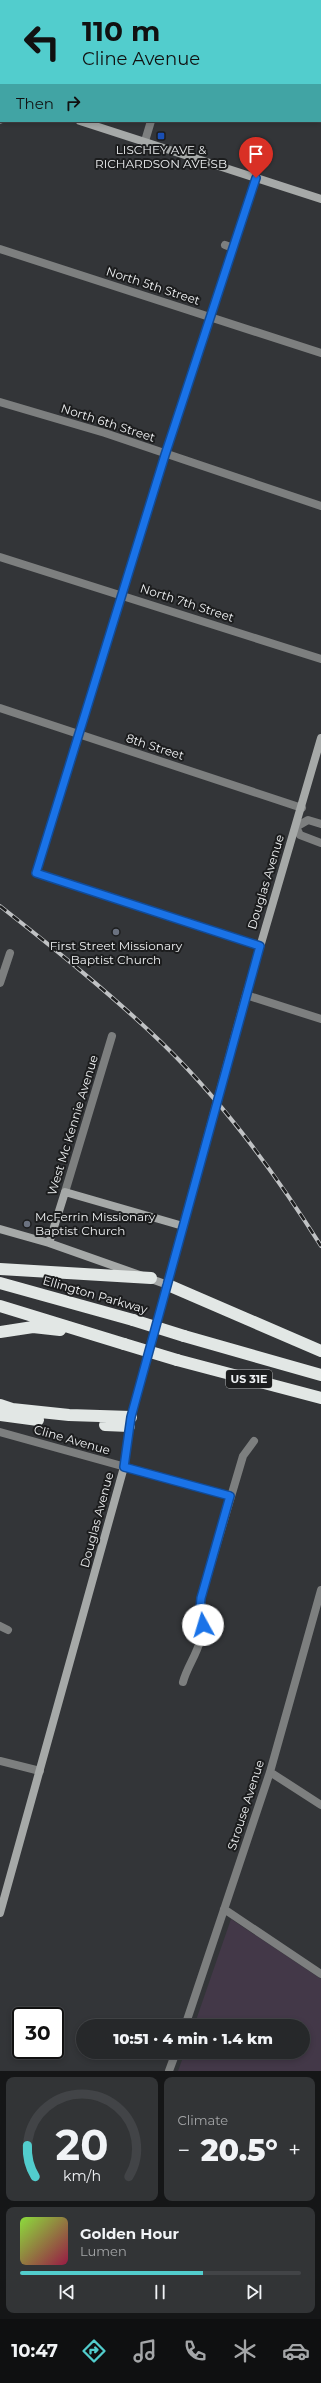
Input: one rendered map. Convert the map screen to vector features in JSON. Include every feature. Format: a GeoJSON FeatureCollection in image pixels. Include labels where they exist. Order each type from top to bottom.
{"type":"FeatureCollection","features":[{"type":"Feature","properties":{"kind":"highway"},"geometry":{"type":"LineString","coordinates":[[0,1269],[152,1278]]}},
{"type":"Feature","properties":{"kind":"highway","name":"Ellington Parkway"},"geometry":{"type":"LineString","coordinates":[[0,1283],[321,1375]]}},
{"type":"Feature","properties":{"kind":"highway"},"geometry":{"type":"LineString","coordinates":[[168,1285],[321,1351]]}},
{"type":"Feature","properties":{"kind":"highway","name":"US 31E"},"geometry":{"type":"LineString","coordinates":[[0,1306],[177,1360],[321,1398]]}},
{"type":"Feature","properties":{"kind":"highway"},"geometry":{"type":"LineString","coordinates":[[0,1332],[33,1327],[100,1337]]}},
{"type":"Feature","properties":{"kind":"highway"},"geometry":{"type":"LineString","coordinates":[[0,1405],[12,1409],[130,1422]]}},
{"type":"Feature","properties":{"kind":"highway"},"geometry":{"type":"LineString","coordinates":[[0,1415],[12,1418],[130,1422]]}},
{"type":"Feature","properties":{"kind":"main road"},"geometry":{"type":"LineString","coordinates":[[83,122],[321,199]]}},
{"type":"Feature","properties":{"kind":"main road","name":"Douglas Avenue"},"geometry":{"type":"LineString","coordinates":[[0,1913],[124,1467],[130,1422],[246,995],[302,808],[321,738]]}},
{"type":"Feature","properties":{"kind":"main road"},"geometry":{"type":"LineString","coordinates":[[65,1192],[183,1226]]}},
{"type":"Feature","properties":{"kind":"main road","name":"West Mc Kennie Avenue"},"geometry":{"type":"LineString","coordinates":[[49,1243],[65,1192]]}},
{"type":"Feature","properties":{"kind":"main road"},"geometry":{"type":"LineString","coordinates":[[0,1229],[49,1243],[152,1278],[168,1285]]}},
{"type":"Feature","properties":{"kind":"street"},"geometry":{"type":"LineString","coordinates":[[145,141],[150,122]]}},
{"type":"Feature","properties":{"kind":"street"},"geometry":{"type":"LineString","coordinates":[[256,178],[229,246],[210,316],[165,455],[36,873],[260,946]]}},
{"type":"Feature","properties":{"kind":"street","name":"North 5th Street"},"geometry":{"type":"LineString","coordinates":[[0,249],[321,353]]}},
{"type":"Feature","properties":{"kind":"street","name":"North 6th Street"},"geometry":{"type":"LineString","coordinates":[[0,402],[105,433],[165,455],[321,506]]}},
{"type":"Feature","properties":{"kind":"street","name":"North 7th Street"},"geometry":{"type":"LineString","coordinates":[[0,557],[122,594],[321,659]]}},
{"type":"Feature","properties":{"kind":"street","name":"8th Street"},"geometry":{"type":"LineString","coordinates":[[0,708],[302,808]]}},
{"type":"Feature","properties":{"kind":"street"},"geometry":{"type":"LineString","coordinates":[[321,824],[308,820],[296,827],[300,835],[321,844]]}},
{"type":"Feature","properties":{"kind":"street"},"geometry":{"type":"LineString","coordinates":[[0,983],[10,953]]}},
{"type":"Feature","properties":{"kind":"street"},"geometry":{"type":"LineString","coordinates":[[246,995],[321,1019]]}},
{"type":"Feature","properties":{"kind":"street","name":"West Mc Kennie Avenue"},"geometry":{"type":"LineString","coordinates":[[65,1192],[112,1036]]}},
{"type":"Feature","properties":{"kind":"street","name":"Cline Avenue"},"geometry":{"type":"LineString","coordinates":[[0,1432],[230,1496]]}},
{"type":"Feature","properties":{"kind":"street"},"geometry":{"type":"LineString","coordinates":[[183,1682],[200,1642],[203,1625],[200,1610],[201,1598],[230,1496],[243,1456],[254,1441]]}},
{"type":"Feature","properties":{"kind":"street","name":"Strouse Avenue"},"geometry":{"type":"LineString","coordinates":[[186,2019],[270,1772],[321,1590]]}},
{"type":"Feature","properties":{"kind":"street"},"geometry":{"type":"LineString","coordinates":[[0,1626],[8,1630]]}},
{"type":"Feature","properties":{"kind":"street"},"geometry":{"type":"LineString","coordinates":[[0,1761],[40,1772]]}},
{"type":"Feature","properties":{"kind":"street"},"geometry":{"type":"LineString","coordinates":[[270,1772],[321,1805]]}},
{"type":"Feature","properties":{"kind":"street"},"geometry":{"type":"LineString","coordinates":[[224,1909],[321,1974]]}},
{"type":"Feature","properties":{"kind":"street"},"geometry":{"type":"LineString","coordinates":[[169,2071],[173,2059]]}},
{"type":"Feature","properties":{"kind":"shaded area"},"geometry":{"type":"Polygon","coordinates":[[[231,1919],[321,1979],[321,2071],[178,2071],[182,2059],[310,2059],[310,2019],[196,2019],[231,1919]]]}},
{"type":"Feature","properties":{"kind":"railway"},"geometry":{"type":"LineString","coordinates":[[0,906],[103,990],[143,1025],[185,1066],[248,1140],[304,1219],[321,1246]]}},
{"type":"Feature","properties":{"kind":"place","name":"LISCHEY AVE & RICHARDSON AVE SB"},"geometry":{"type":"Point","coordinates":[161,136]}},
{"type":"Feature","properties":{"kind":"place","name":"First Street Missionary Baptist Church"},"geometry":{"type":"Point","coordinates":[116,932]}},
{"type":"Feature","properties":{"kind":"place","name":"McFerrin Missionary Baptist Church"},"geometry":{"type":"Point","coordinates":[27,1224]}},
{"type":"Feature","properties":{"kind":"route"},"geometry":{"type":"LineString","coordinates":[[203,1625],[200,1610],[201,1598],[230,1496],[124,1467],[131,1417],[260,946],[36,873],[165,455],[256,178]]}}]}
